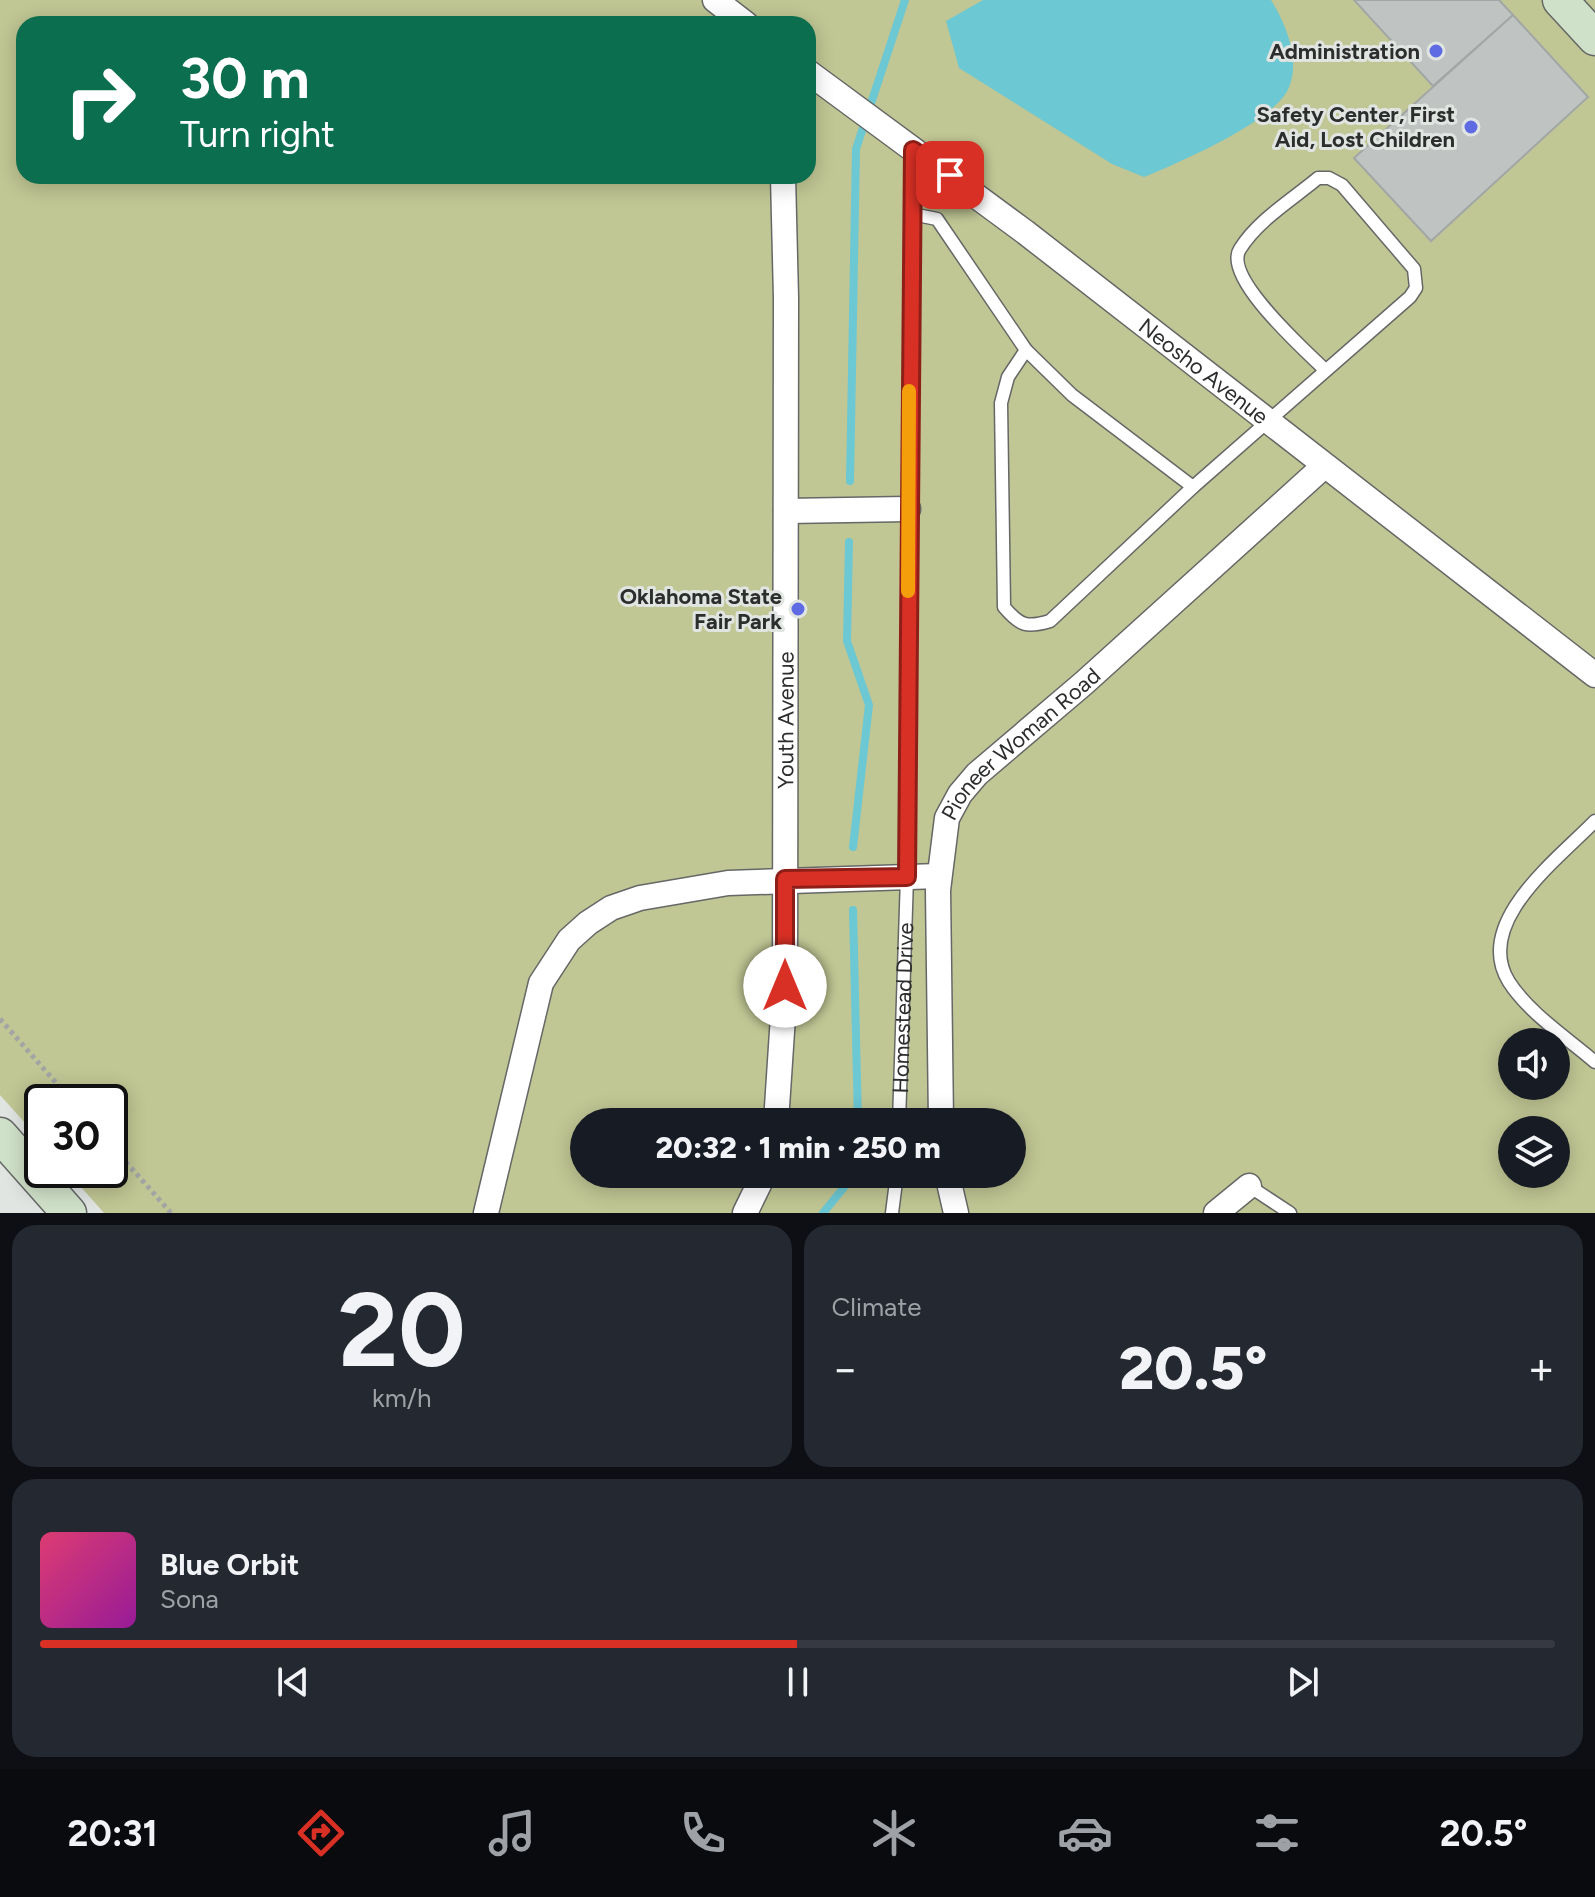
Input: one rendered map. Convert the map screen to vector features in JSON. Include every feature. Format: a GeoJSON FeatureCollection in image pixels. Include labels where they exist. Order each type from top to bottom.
{"type":"FeatureCollection","features":[{"type":"Feature","properties":{"kind":"main road"},"geometry":{"type":"LineString","coordinates":[[1560,0],[1595,38]]}},
{"type":"Feature","properties":{"kind":"main road"},"geometry":{"type":"LineString","coordinates":[[0,1135],[69,1213]]}},
{"type":"Feature","properties":{"kind":"street"},"geometry":{"type":"LineString","coordinates":[[715,0],[736,16]]}},
{"type":"Feature","properties":{"kind":"street","name":"Neosho Avenue"},"geometry":{"type":"LineString","coordinates":[[818,79],[1025,232],[1323,467],[1595,675]]}},
{"type":"Feature","properties":{"kind":"street","name":"Youth Avenue"},"geometry":{"type":"LineString","coordinates":[[777,1108],[785,986],[783,184]]}},
{"type":"Feature","properties":{"kind":"street","name":"Pioneer Woman Road"},"geometry":{"type":"LineString","coordinates":[[941,1108],[939,876],[947,818],[977,774],[1323,467]]}},
{"type":"Feature","properties":{"kind":"street"},"geometry":{"type":"LineString","coordinates":[[786,511],[908,509]]}},
{"type":"Feature","properties":{"kind":"street"},"geometry":{"type":"LineString","coordinates":[[486,1213],[541,983],[569,940],[611,908],[640,898],[728,883],[939,876]]}},
{"type":"Feature","properties":{"kind":"street"},"geometry":{"type":"LineString","coordinates":[[1216,1213],[1249,1186]]}},
{"type":"Feature","properties":{"kind":"street"},"geometry":{"type":"LineString","coordinates":[[745,1213],[757,1188]]}},
{"type":"Feature","properties":{"kind":"street"},"geometry":{"type":"LineString","coordinates":[[950,1188],[956,1213]]}},
{"type":"Feature","properties":{"kind":"lane","name":"Homestead Drive"},"geometry":{"type":"LineString","coordinates":[[899,1108],[907,877],[913,150]]}},
{"type":"Feature","properties":{"kind":"lane"},"geometry":{"type":"LineString","coordinates":[[1026,350],[1008,377],[1001,403],[1004,607],[1017,623],[1031,627],[1050,621],[1267,420],[1410,297],[1417,278],[1414,269],[1342,185],[1329,178],[1318,178],[1255,231],[1238,251],[1237,262],[1248,290],[1325,370]]}},
{"type":"Feature","properties":{"kind":"lane"},"geometry":{"type":"LineString","coordinates":[[912,214],[937,219],[1026,350],[1072,395],[1193,487]]}},
{"type":"Feature","properties":{"kind":"lane"},"geometry":{"type":"LineString","coordinates":[[1595,821],[1514,907],[1502,928],[1499,949],[1501,966],[1510,984],[1595,1062]]}},
{"type":"Feature","properties":{"kind":"lane"},"geometry":{"type":"LineString","coordinates":[[1249,1186],[1290,1213]]}},
{"type":"Feature","properties":{"kind":"lane"},"geometry":{"type":"LineString","coordinates":[[892,1213],[895,1188]]}},
{"type":"Feature","properties":{"kind":"path"},"geometry":{"type":"LineString","coordinates":[[0,1019],[57,1084]]}},
{"type":"Feature","properties":{"kind":"path"},"geometry":{"type":"LineString","coordinates":[[128,1164],[171,1213]]}},
{"type":"Feature","properties":{"kind":"green space","name":"Oklahoma State Fair Park"},"geometry":{"type":"Polygon","coordinates":[[[0,0],[1595,0],[1595,1213],[104,1213],[82,1188],[128,1188],[128,1084],[24,1084],[24,1122],[0,1095],[0,0]]]}},
{"type":"Feature","properties":{"kind":"water"},"geometry":{"type":"Polygon","coordinates":[[[983,0],[1271,0],[1290,45],[1293,58],[1291,82],[1276,105],[1242,130],[1144,177],[1112,164],[959,68],[946,21],[983,0]]]}},
{"type":"Feature","properties":{"kind":"building","name":"Administration"},"geometry":{"type":"Polygon","coordinates":[[[1354,0],[1499,0],[1513,15],[1433,86],[1354,0]]]}},
{"type":"Feature","properties":{"kind":"building","name":"Safety Center, First Aid, Lost Children"},"geometry":{"type":"Polygon","coordinates":[[[1513,15],[1588,97],[1431,241],[1354,158],[1513,15]]]}},
{"type":"Feature","properties":{"kind":"waterway"},"geometry":{"type":"LineString","coordinates":[[850,481],[856,149],[905,0]]}},
{"type":"Feature","properties":{"kind":"waterway"},"geometry":{"type":"LineString","coordinates":[[849,542],[847,641],[869,705],[853,847]]}},
{"type":"Feature","properties":{"kind":"waterway"},"geometry":{"type":"LineString","coordinates":[[853,910],[858,1108]]}},
{"type":"Feature","properties":{"kind":"waterway"},"geometry":{"type":"LineString","coordinates":[[823,1213],[844,1188]]}},
{"type":"Feature","properties":{"kind":"slow traffic"},"geometry":{"type":"LineString","coordinates":[[908,591],[909,391]]}},
{"type":"Feature","properties":{"kind":"place","name":"Administration"},"geometry":{"type":"Point","coordinates":[1436,51]}},
{"type":"Feature","properties":{"kind":"place","name":"Safety Center, First Aid, Lost Children"},"geometry":{"type":"Point","coordinates":[1471,127]}},
{"type":"Feature","properties":{"kind":"place","name":"Oklahoma State Fair Park"},"geometry":{"type":"Point","coordinates":[798,609]}},
{"type":"Feature","properties":{"kind":"route"},"geometry":{"type":"LineString","coordinates":[[785,986],[785,879],[907,877],[913,150],[950,175]]}}]}
